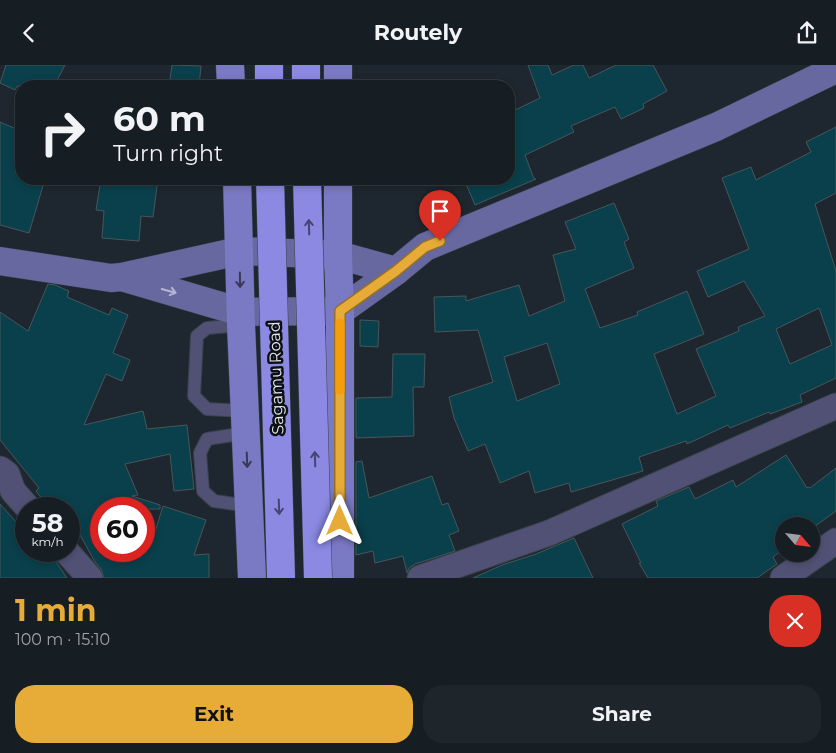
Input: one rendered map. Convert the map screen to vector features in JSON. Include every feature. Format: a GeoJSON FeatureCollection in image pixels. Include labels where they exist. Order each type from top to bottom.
{"type":"FeatureCollection","features":[{"type":"Feature","properties":{"kind":"highway"},"geometry":{"type":"LineString","coordinates":[[269,65],[269,80]]}},
{"type":"Feature","properties":{"kind":"highway"},"geometry":{"type":"LineString","coordinates":[[306,65],[306,80]]}},
{"type":"Feature","properties":{"kind":"highway","name":"Sagamu Road"},"geometry":{"type":"LineString","coordinates":[[270,185],[281,578]]}},
{"type":"Feature","properties":{"kind":"highway"},"geometry":{"type":"LineString","coordinates":[[308,185],[318,578]]}},
{"type":"Feature","properties":{"kind":"main road"},"geometry":{"type":"LineString","coordinates":[[230,65],[231,80]]}},
{"type":"Feature","properties":{"kind":"main road"},"geometry":{"type":"LineString","coordinates":[[338,65],[338,80]]}},
{"type":"Feature","properties":{"kind":"main road"},"geometry":{"type":"LineString","coordinates":[[237,185],[252,578]]}},
{"type":"Feature","properties":{"kind":"main road"},"geometry":{"type":"LineString","coordinates":[[338,185],[340,578]]}},
{"type":"Feature","properties":{"kind":"street"},"geometry":{"type":"LineString","coordinates":[[122,277],[241,319],[340,311],[396,271],[425,247],[716,127],[836,69]]}},
{"type":"Feature","properties":{"kind":"street"},"geometry":{"type":"LineString","coordinates":[[0,261],[111,278],[239,251],[338,255],[396,271]]}},
{"type":"Feature","properties":{"kind":"street"},"geometry":{"type":"LineString","coordinates":[[420,578],[549,533],[836,406]]}},
{"type":"Feature","properties":{"kind":"street"},"geometry":{"type":"LineString","coordinates":[[0,469],[7,474],[13,491],[18,497]]}},
{"type":"Feature","properties":{"kind":"street"},"geometry":{"type":"LineString","coordinates":[[783,578],[836,541]]}},
{"type":"Feature","properties":{"kind":"street"},"geometry":{"type":"LineString","coordinates":[[76,562],[90,578]]}},
{"type":"Feature","properties":{"kind":"lane"},"geometry":{"type":"LineString","coordinates":[[241,319],[207,328],[197,336],[194,396],[207,409],[245,422]]}},
{"type":"Feature","properties":{"kind":"lane"},"geometry":{"type":"LineString","coordinates":[[245,422],[207,439],[200,453],[203,491],[214,501],[249,506]]}},
{"type":"Feature","properties":{"kind":"building"},"geometry":{"type":"Polygon","coordinates":[[[6,65],[65,65],[57,80],[15,80],[15,90],[0,83],[6,65]]]}},
{"type":"Feature","properties":{"kind":"building"},"geometry":{"type":"Polygon","coordinates":[[[172,65],[201,66],[200,80],[170,80],[172,65]]]}},
{"type":"Feature","properties":{"kind":"building"},"geometry":{"type":"Polygon","coordinates":[[[528,65],[548,65],[552,75],[574,65],[583,65],[589,78],[616,65],[653,65],[667,91],[643,104],[644,108],[621,119],[615,107],[571,126],[574,132],[525,155],[534,179],[536,179],[475,205],[466,185],[515,185],[515,110],[540,98],[528,65]]]}},
{"type":"Feature","properties":{"kind":"building"},"geometry":{"type":"Polygon","coordinates":[[[0,122],[15,128],[15,185],[43,185],[29,233],[0,225],[0,122]]]}},
{"type":"Feature","properties":{"kind":"building"},"geometry":{"type":"Polygon","coordinates":[[[836,127],[836,193],[815,204],[836,271],[836,378],[800,395],[802,402],[770,414],[769,412],[730,428],[728,425],[687,444],[686,441],[639,457],[643,471],[571,492],[569,483],[535,493],[529,471],[500,483],[485,444],[468,451],[454,418],[449,397],[493,382],[478,330],[435,332],[434,297],[466,296],[466,301],[519,285],[529,316],[565,301],[553,255],[576,249],[565,222],[614,203],[629,239],[624,242],[634,268],[585,289],[600,328],[638,315],[637,312],[687,291],[704,334],[654,354],[677,414],[716,396],[696,349],[739,331],[738,327],[765,316],[744,281],[708,297],[697,271],[749,249],[722,178],[751,167],[756,180],[811,152],[806,142],[836,127]],[[819,308],[776,329],[790,364],[832,345],[819,308]],[[547,343],[504,357],[517,401],[560,384],[547,343]]]}},
{"type":"Feature","properties":{"kind":"building"},"geometry":{"type":"Polygon","coordinates":[[[100,185],[157,185],[153,217],[141,216],[139,241],[102,238],[104,211],[96,210],[100,185]]]}},
{"type":"Feature","properties":{"kind":"building"},"geometry":{"type":"Polygon","coordinates":[[[48,284],[69,291],[67,297],[109,315],[112,308],[128,315],[113,353],[130,360],[122,381],[106,374],[84,425],[143,411],[147,429],[187,425],[194,489],[174,491],[170,454],[125,464],[138,495],[132,496],[135,497],[90,497],[90,553],[80,535],[80,497],[41,497],[36,491],[39,488],[0,440],[0,312],[28,331],[48,284]]]}},
{"type":"Feature","properties":{"kind":"building"},"geometry":{"type":"Polygon","coordinates":[[[360,320],[379,321],[378,347],[360,346],[360,320]]]}},
{"type":"Feature","properties":{"kind":"building"},"geometry":{"type":"Polygon","coordinates":[[[393,354],[425,354],[424,387],[413,387],[414,436],[356,438],[356,398],[392,397],[393,354]]]}},
{"type":"Feature","properties":{"kind":"building"},"geometry":{"type":"Polygon","coordinates":[[[786,455],[807,488],[810,488],[836,468],[836,511],[820,523],[820,517],[775,517],[775,556],[773,557],[777,564],[757,578],[648,578],[639,563],[641,563],[622,524],[658,506],[656,501],[689,487],[695,499],[733,480],[736,487],[786,455]]]}},
{"type":"Feature","properties":{"kind":"building"},"geometry":{"type":"Polygon","coordinates":[[[362,461],[369,498],[432,476],[442,505],[448,503],[459,531],[449,535],[455,551],[415,564],[409,568],[407,573],[403,556],[375,563],[373,551],[356,555],[356,462],[362,461]]]}},
{"type":"Feature","properties":{"kind":"building"},"geometry":{"type":"Polygon","coordinates":[[[155,503],[160,505],[160,509],[155,509],[155,503]]]}},
{"type":"Feature","properties":{"kind":"building"},"geometry":{"type":"Polygon","coordinates":[[[0,504],[15,521],[15,562],[56,562],[67,578],[0,578],[0,504]]]}},
{"type":"Feature","properties":{"kind":"building"},"geometry":{"type":"Polygon","coordinates":[[[163,506],[206,520],[194,555],[209,554],[209,578],[104,578],[101,569],[95,562],[155,562],[155,532],[163,506]]]}},
{"type":"Feature","properties":{"kind":"building"},"geometry":{"type":"Polygon","coordinates":[[[574,538],[593,578],[473,578],[502,565],[536,554],[574,538]]]}},
{"type":"Feature","properties":{"kind":"slow traffic"},"geometry":{"type":"LineString","coordinates":[[340,323],[340,390]]}},
{"type":"Feature","properties":{"kind":"route"},"geometry":{"type":"LineString","coordinates":[[340,521],[340,311],[396,271],[425,247],[440,241]]}}]}
